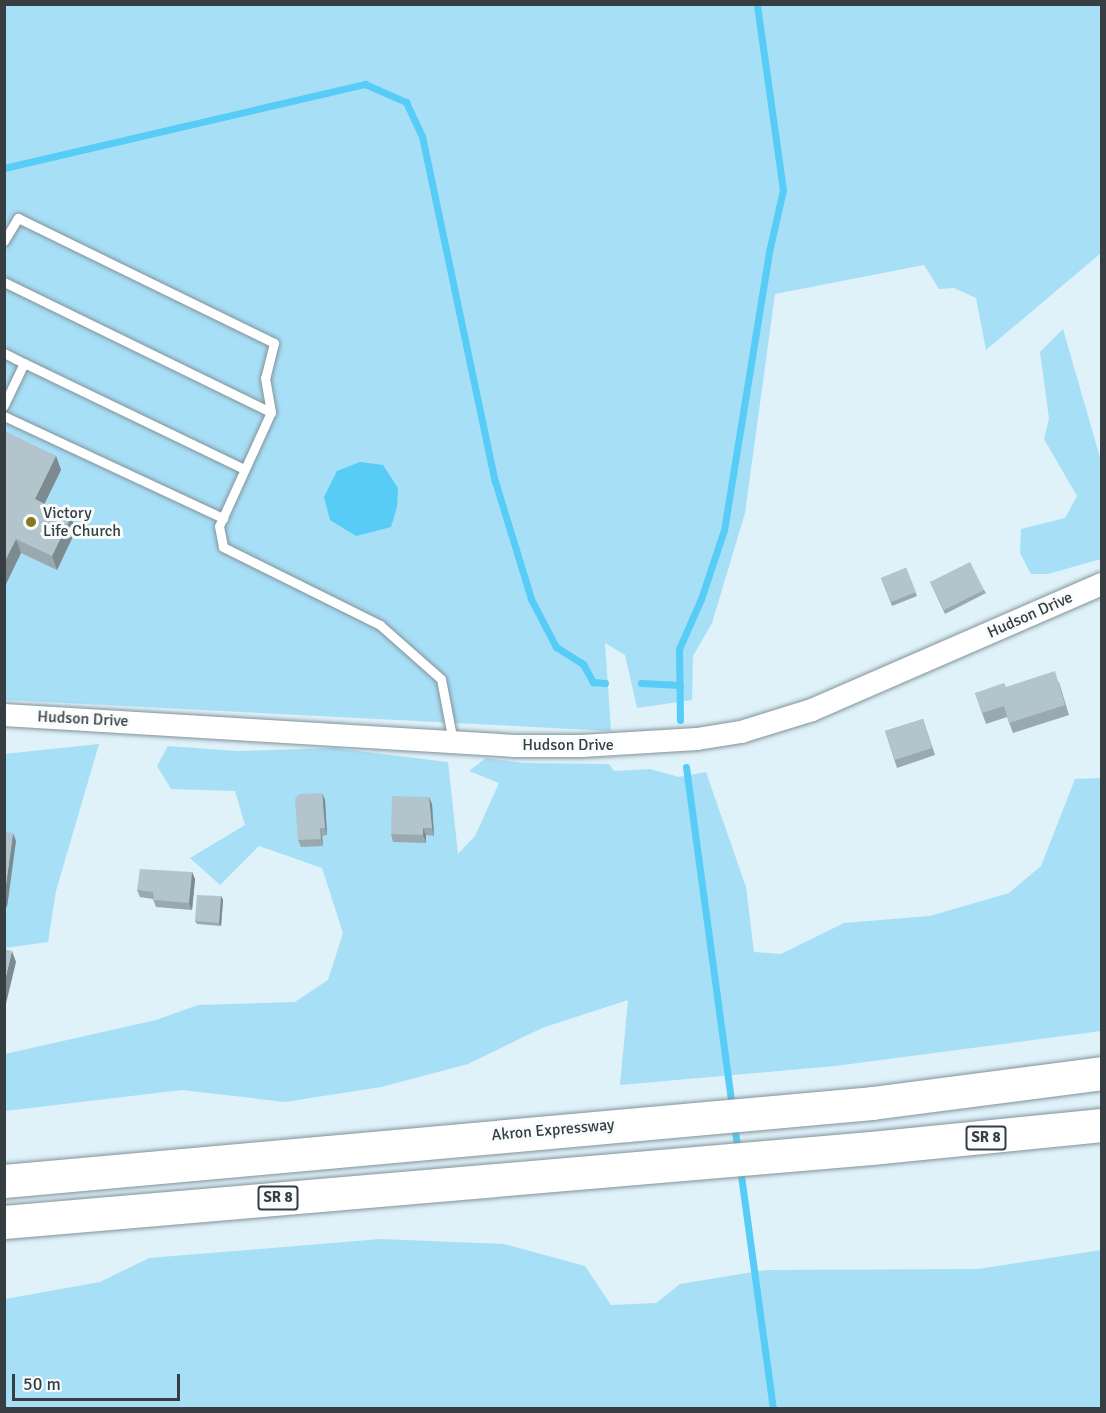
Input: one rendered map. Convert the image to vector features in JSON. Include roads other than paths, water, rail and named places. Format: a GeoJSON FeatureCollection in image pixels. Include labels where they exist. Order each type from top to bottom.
{"type":"FeatureCollection","features":[{"type":"Feature","properties":{"kind":"highway","name":"Akron Expressway"},"geometry":{"type":"LineString","coordinates":[[4,1181],[872,1103],[1043,1084],[1101,1073]]}},
{"type":"Feature","properties":{"kind":"highway","name":"SR 8"},"geometry":{"type":"LineString","coordinates":[[4,1222],[871,1148],[1101,1125]]}},
{"type":"Feature","properties":{"kind":"street","name":"Hudson Drive"},"geometry":{"type":"LineString","coordinates":[[4,715],[453,742],[582,746],[687,740],[741,732],[812,710],[1101,584]]}},
{"type":"Feature","properties":{"kind":"lane"},"geometry":{"type":"LineString","coordinates":[[4,241],[18,218],[274,343],[265,378],[271,412],[242,468],[219,526],[223,547],[380,625],[441,679],[453,742]]}},
{"type":"Feature","properties":{"kind":"lane"},"geometry":{"type":"LineString","coordinates":[[4,282],[271,412]]}},
{"type":"Feature","properties":{"kind":"lane"},"geometry":{"type":"LineString","coordinates":[[4,353],[242,468]]}},
{"type":"Feature","properties":{"kind":"lane"},"geometry":{"type":"LineString","coordinates":[[4,405],[24,363]]}},
{"type":"Feature","properties":{"kind":"lane"},"geometry":{"type":"LineString","coordinates":[[4,416],[223,518]]}},
{"type":"Feature","properties":{"kind":"water"},"geometry":{"type":"Polygon","coordinates":[[[360,462],[383,465],[398,488],[397,507],[391,527],[356,536],[330,520],[324,497],[337,471],[360,462]]]}},
{"type":"Feature","properties":{"kind":"waterway"},"geometry":{"type":"LineString","coordinates":[[680,720],[679,649],[701,599],[724,530],[769,252],[783,190],[757,4]]}},
{"type":"Feature","properties":{"kind":"waterway"},"geometry":{"type":"LineString","coordinates":[[4,168],[365,84],[406,102],[422,136],[495,481],[531,599],[556,647],[583,664],[593,682],[605,683]]}},
{"type":"Feature","properties":{"kind":"waterway"},"geometry":{"type":"LineString","coordinates":[[641,683],[680,685]]}},
{"type":"Feature","properties":{"kind":"waterway"},"geometry":{"type":"LineString","coordinates":[[686,767],[732,1107]]}},
{"type":"Feature","properties":{"kind":"waterway"},"geometry":{"type":"LineString","coordinates":[[734,1124],[738,1151]]}},
{"type":"Feature","properties":{"kind":"waterway"},"geometry":{"type":"LineString","coordinates":[[740,1168],[773,1408]]}},
{"type":"Feature","properties":{"kind":"place","name":"Victory Life Church"},"geometry":{"type":"Point","coordinates":[31,522]}}]}
